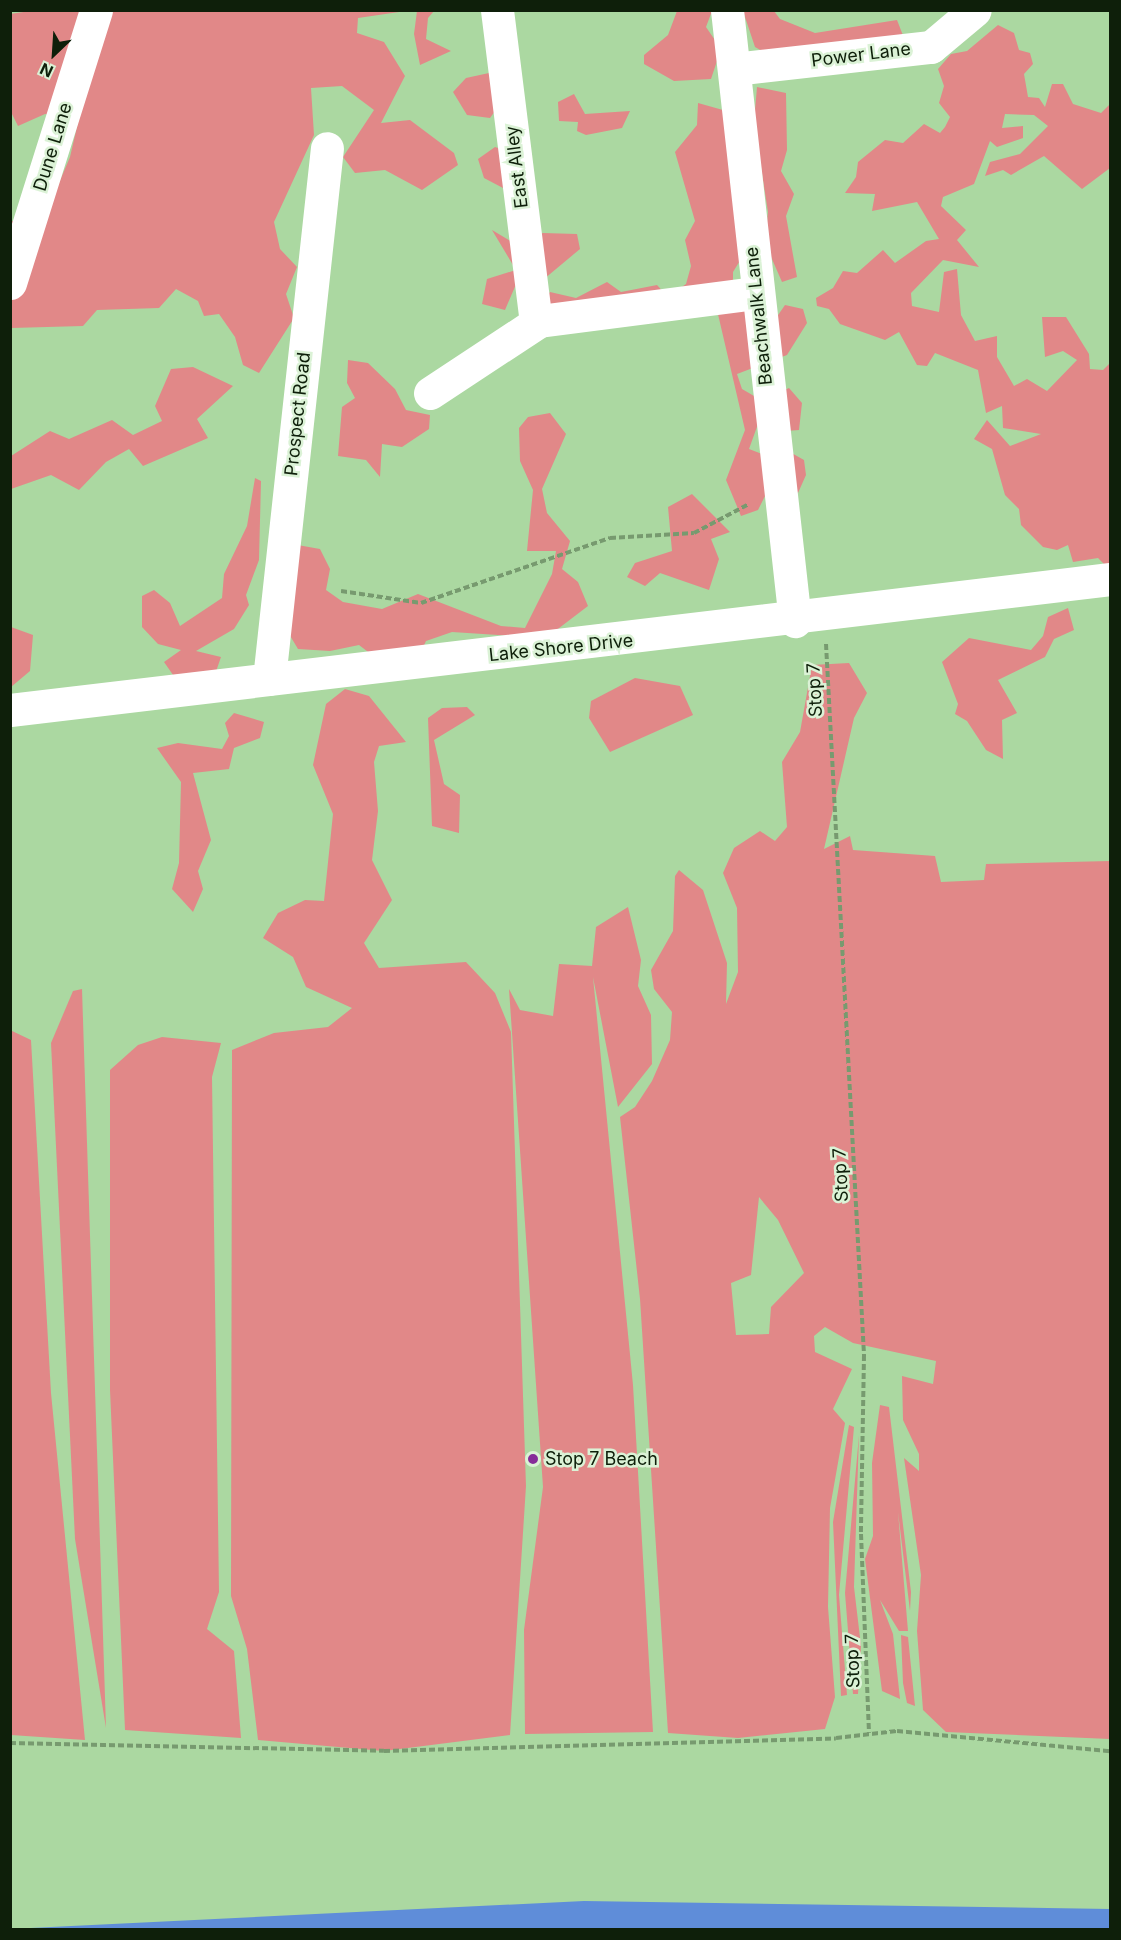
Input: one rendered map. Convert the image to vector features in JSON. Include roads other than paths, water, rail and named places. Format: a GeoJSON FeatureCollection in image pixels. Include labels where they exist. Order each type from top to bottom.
{"type":"FeatureCollection","features":[{"type":"Feature","properties":{"kind":"street","name":"Dune Lane"},"geometry":{"type":"LineString","coordinates":[[10,283],[96,10]]}},
{"type":"Feature","properties":{"kind":"street","name":"East Alley"},"geometry":{"type":"LineString","coordinates":[[497,10],[536,323]]}},
{"type":"Feature","properties":{"kind":"street","name":"Beachwalk Lane"},"geometry":{"type":"LineString","coordinates":[[727,10],[779,489],[809,619]]}},
{"type":"Feature","properties":{"kind":"street","name":"Power Lane"},"geometry":{"type":"LineString","coordinates":[[734,69],[931,47],[964,15]]}},
{"type":"Feature","properties":{"kind":"street","name":"Prospect Road"},"geometry":{"type":"LineString","coordinates":[[269,679],[327,148]]}},
{"type":"Feature","properties":{"kind":"street"},"geometry":{"type":"LineString","coordinates":[[430,393],[536,323],[756,292]]}},
{"type":"Feature","properties":{"kind":"street","name":"Lake Shore Drive"},"geometry":{"type":"LineString","coordinates":[[10,710],[809,619],[1110,579]]}},
{"type":"Feature","properties":{"kind":"water"},"geometry":{"type":"Polygon","coordinates":[[[584,1901],[1110,1909],[1110,1929],[10,1929],[584,1901]]]}},
{"type":"Feature","properties":{"kind":"place","name":"Stop 7 Beach"},"geometry":{"type":"Point","coordinates":[533,1459]}}]}
